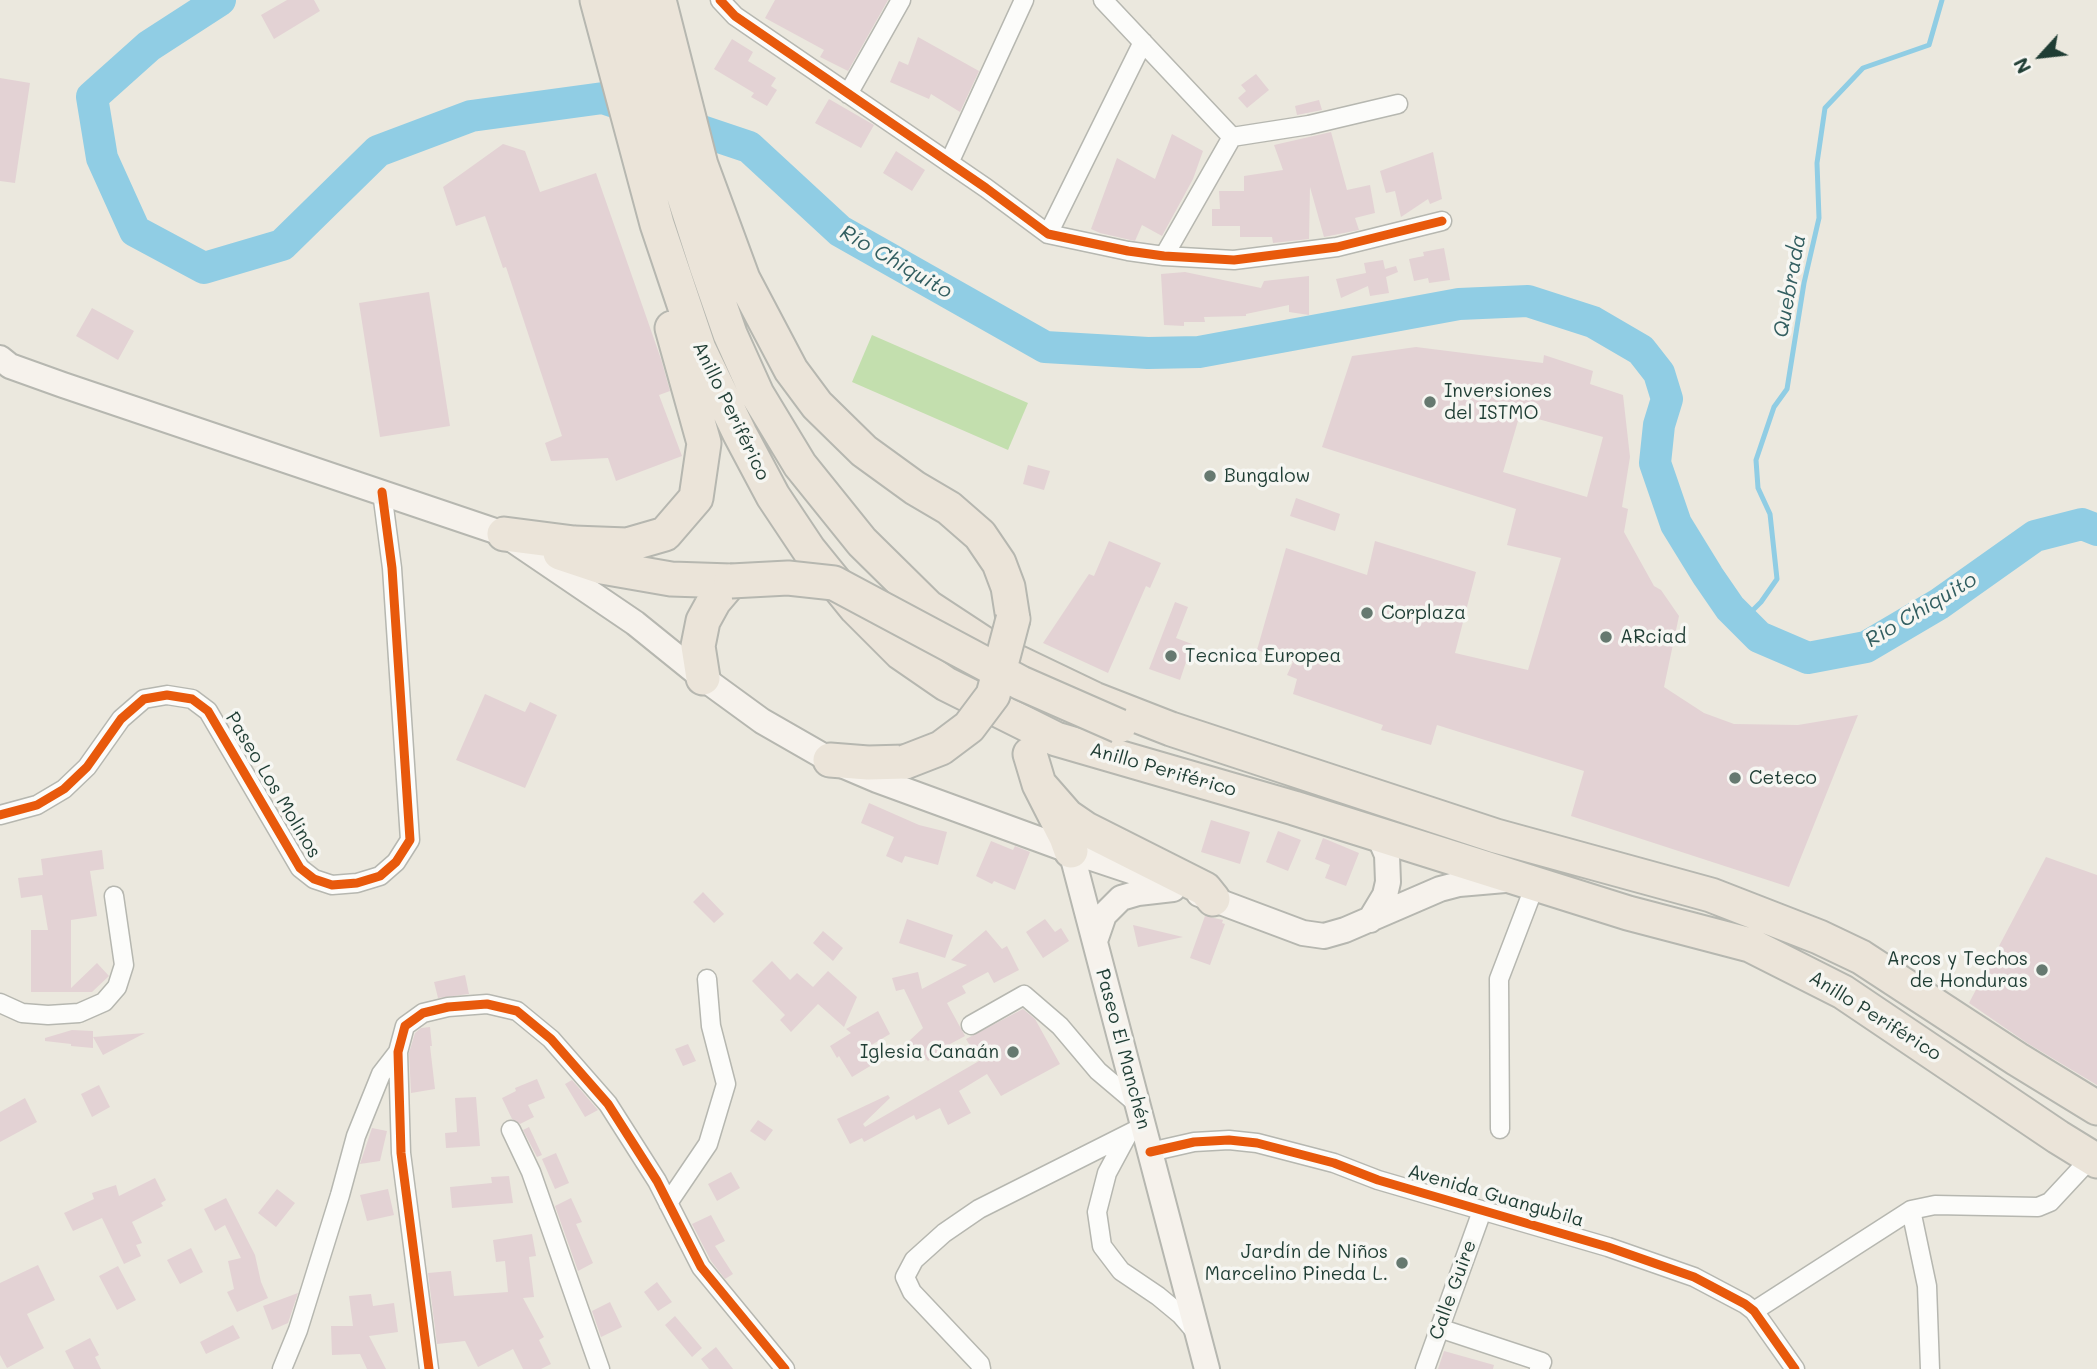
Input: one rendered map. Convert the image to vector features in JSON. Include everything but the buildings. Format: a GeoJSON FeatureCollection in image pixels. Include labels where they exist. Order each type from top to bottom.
{"type":"FeatureCollection","features":[{"type":"Feature","properties":{"kind":"highway","name":"Anillo Periférico"},"geometry":{"type":"LineString","coordinates":[[597,0],[664,246],[699,349],[773,496],[809,550],[856,608],[901,653],[946,684],[1056,739],[1378,834],[1628,913],[1750,945],[1843,992],[2095,1155]]}},
{"type":"Feature","properties":{"kind":"highway","name":"Anillo Periférico"},"geometry":{"type":"LineString","coordinates":[[630,0],[657,45],[730,334],[757,394],[800,465],[862,542],[928,607],[998,653],[1094,699],[1171,729],[1270,764],[1496,836],[1712,895],[1819,937],[1861,957],[2097,1108]]}},
{"type":"Feature","properties":{"kind":"highway"},"geometry":{"type":"LineString","coordinates":[[657,45],[659,0]]}},
{"type":"Feature","properties":{"kind":"highway"},"geometry":{"type":"LineString","coordinates":[[688,165],[791,370],[817,405],[864,451],[915,488],[950,508],[979,535],[999,564],[1008,587],[1013,619],[993,695],[969,727],[941,748],[905,762],[830,760]]}},
{"type":"Feature","properties":{"kind":"highway"},"geometry":{"type":"LineString","coordinates":[[504,534],[574,543],[627,545],[665,534],[696,498],[704,443],[663,296],[664,246]]}},
{"type":"Feature","properties":{"kind":"highway"},"geometry":{"type":"LineString","coordinates":[[504,534],[602,567],[671,579],[730,581],[788,578],[834,583],[1021,683],[1119,726],[1206,751],[1270,764]]}},
{"type":"Feature","properties":{"kind":"highway"},"geometry":{"type":"LineString","coordinates":[[703,678],[698,646],[704,621],[714,601],[730,581]]}},
{"type":"Feature","properties":{"kind":"highway"},"geometry":{"type":"LineString","coordinates":[[1071,851],[1035,769],[1067,816],[1086,830],[1205,889],[1213,899]]}},
{"type":"Feature","properties":{"kind":"highway"},"geometry":{"type":"LineString","coordinates":[[1819,937],[1902,996],[2097,1120]]}},
{"type":"Feature","properties":{"kind":"main road"},"geometry":{"type":"LineString","coordinates":[[0,358],[10,366],[62,385],[504,534],[533,551],[635,623],[703,678],[773,727],[830,760],[877,780],[1071,851],[1182,888],[1303,933],[1324,936],[1345,930],[1440,889],[1481,881],[1526,882]]}},
{"type":"Feature","properties":{"kind":"main road"},"geometry":{"type":"LineString","coordinates":[[1370,920],[1385,895],[1388,882],[1387,855],[1378,834]]}},
{"type":"Feature","properties":{"kind":"main road","name":"Paseo El Manchén"},"geometry":{"type":"LineString","coordinates":[[1071,851],[1095,941],[1136,1121],[1150,1152],[1202,1358]]}},
{"type":"Feature","properties":{"kind":"main road"},"geometry":{"type":"LineString","coordinates":[[1086,908],[1090,889],[1106,877],[1127,869]]}},
{"type":"Feature","properties":{"kind":"main road"},"geometry":{"type":"LineString","coordinates":[[1095,941],[1104,915],[1121,898],[1138,893],[1182,888]]}},
{"type":"Feature","properties":{"kind":"street"},"geometry":{"type":"LineString","coordinates":[[720,0],[735,16],[1048,234],[1128,251],[1234,260],[1337,247],[1441,221]]}},
{"type":"Feature","properties":{"kind":"street"},"geometry":{"type":"LineString","coordinates":[[848,94],[901,0]]}},
{"type":"Feature","properties":{"kind":"street"},"geometry":{"type":"LineString","coordinates":[[948,163],[1024,0]]}},
{"type":"Feature","properties":{"kind":"street"},"geometry":{"type":"LineString","coordinates":[[1103,0],[1232,137]]}},
{"type":"Feature","properties":{"kind":"street"},"geometry":{"type":"LineString","coordinates":[[1048,234],[1143,42]]}},
{"type":"Feature","properties":{"kind":"street"},"geometry":{"type":"LineString","coordinates":[[1232,137],[1309,125],[1398,104]]}},
{"type":"Feature","properties":{"kind":"street"},"geometry":{"type":"LineString","coordinates":[[1164,256],[1232,137]]}},
{"type":"Feature","properties":{"kind":"street","name":"Paseo Los Molinos"},"geometry":{"type":"LineString","coordinates":[[0,816],[37,805],[64,789],[87,767],[121,719],[144,699],[167,695],[180,697],[191,699],[208,711],[300,868],[314,879],[332,885],[357,883],[380,876],[396,862],[410,840],[392,568],[382,492]]}},
{"type":"Feature","properties":{"kind":"street"},"geometry":{"type":"LineString","coordinates":[[1500,1129],[1499,979],[1526,882]]}},
{"type":"Feature","properties":{"kind":"street"},"geometry":{"type":"LineString","coordinates":[[0,1003],[22,1013],[48,1015],[79,1013],[104,1002],[117,987],[124,965],[114,896]]}},
{"type":"Feature","properties":{"kind":"street"},"geometry":{"type":"LineString","coordinates":[[668,1203],[708,1144],[726,1084],[711,1026],[707,979]]}},
{"type":"Feature","properties":{"kind":"street"},"geometry":{"type":"LineString","coordinates":[[971,1025],[1024,995],[1060,1026],[1136,1121]]}},
{"type":"Feature","properties":{"kind":"street"},"geometry":{"type":"LineString","coordinates":[[429,1369],[401,1153],[398,1052],[404,1026],[423,1013],[448,1007],[487,1004],[517,1012],[566,1055],[608,1104],[668,1203],[701,1267],[785,1369]]}},
{"type":"Feature","properties":{"kind":"street"},"geometry":{"type":"LineString","coordinates":[[282,1369],[299,1330],[356,1136],[381,1074],[398,1052]]}},
{"type":"Feature","properties":{"kind":"street"},"geometry":{"type":"LineString","coordinates":[[1136,1121],[1107,1173],[1097,1212],[1102,1246],[1121,1271],[1181,1315],[1202,1358]]}},
{"type":"Feature","properties":{"kind":"street"},"geometry":{"type":"LineString","coordinates":[[981,1369],[980,1364],[912,1292],[905,1277],[914,1260],[944,1233],[979,1209],[1136,1121]]}},
{"type":"Feature","properties":{"kind":"street"},"geometry":{"type":"LineString","coordinates":[[512,1130],[531,1172],[600,1369]]}},
{"type":"Feature","properties":{"kind":"street","name":"Avenida Guangubila"},"geometry":{"type":"LineString","coordinates":[[1150,1152],[1194,1142],[1229,1140],[1257,1143],[1334,1163],[1378,1180],[1608,1247],[1694,1277],[1745,1304],[1754,1311],[1794,1369]]}},
{"type":"Feature","properties":{"kind":"street"},"geometry":{"type":"LineString","coordinates":[[1754,1311],[1911,1210],[1935,1205],[2038,1206],[2050,1202],[2095,1155]]}},
{"type":"Feature","properties":{"kind":"street"},"geometry":{"type":"LineString","coordinates":[[1911,1210],[1927,1286],[1930,1369]]}},
{"type":"Feature","properties":{"kind":"street","name":"Calle Guire"},"geometry":{"type":"LineString","coordinates":[[1425,1369],[1482,1211]]}},
{"type":"Feature","properties":{"kind":"street"},"geometry":{"type":"LineString","coordinates":[[1439,1328],[1541,1366]]}},
{"type":"Feature","properties":{"kind":"green space"},"geometry":{"type":"Polygon","coordinates":[[[872,335],[1028,403],[1008,450],[852,382],[872,335]]]}},
{"type":"Feature","properties":{"kind":"waterway","name":"Río Chiquito"},"geometry":{"type":"LineString","coordinates":[[220,0],[149,46],[92,97],[102,158],[135,231],[204,268],[282,245],[378,151],[471,116],[603,98],[749,147],[840,231],[1045,347],[1148,353],[1199,352],[1459,304],[1528,301],[1593,322],[1641,350],[1659,373],[1667,399],[1659,425],[1655,463],[1676,524],[1708,576],[1730,608],[1759,637],[1808,658],[1866,647],[1939,604],[2035,536],[2082,524],[2097,530]]}},
{"type":"Feature","properties":{"kind":"waterway","name":"Quebrada"},"geometry":{"type":"LineString","coordinates":[[1744,619],[1761,602],[1777,579],[1770,514],[1758,488],[1756,460],[1774,407],[1787,389],[1804,283],[1819,218],[1817,163],[1825,108],[1863,68],[1929,45],[1942,0]]}},
{"type":"Feature","properties":{"kind":"cycle path"},"geometry":{"type":"LineString","coordinates":[[720,0],[735,16],[986,188],[1048,234],[1128,251],[1234,260],[1337,247],[1442,221]]}},
{"type":"Feature","properties":{"kind":"cycle path"},"geometry":{"type":"LineString","coordinates":[[0,815],[37,805],[64,789],[87,767],[121,719],[144,699],[167,695],[192,699],[208,711],[300,868],[314,879],[332,885],[357,883],[380,876],[396,862],[410,840],[392,568],[382,492]]}},
{"type":"Feature","properties":{"kind":"cycle path"},"geometry":{"type":"LineString","coordinates":[[429,1369],[401,1153],[398,1052],[405,1026],[423,1013],[448,1007],[487,1004],[517,1011],[551,1039],[608,1104],[657,1181],[701,1267],[785,1369]]}},
{"type":"Feature","properties":{"kind":"cycle path"},"geometry":{"type":"LineString","coordinates":[[1150,1152],[1194,1142],[1229,1140],[1257,1143],[1334,1163],[1378,1180],[1608,1247],[1694,1277],[1745,1304],[1754,1311],[1795,1369]]}},
{"type":"Feature","properties":{"kind":"place","name":"Inversiones del ISTMO"},"geometry":{"type":"Point","coordinates":[1430,402]}},
{"type":"Feature","properties":{"kind":"place","name":"Bungalow"},"geometry":{"type":"Point","coordinates":[1210,476]}},
{"type":"Feature","properties":{"kind":"place","name":"Corplaza"},"geometry":{"type":"Point","coordinates":[1367,613]}},
{"type":"Feature","properties":{"kind":"place","name":"ARciad"},"geometry":{"type":"Point","coordinates":[1606,637]}},
{"type":"Feature","properties":{"kind":"place","name":"Tecnica Europea"},"geometry":{"type":"Point","coordinates":[1171,656]}},
{"type":"Feature","properties":{"kind":"place","name":"Ceteco"},"geometry":{"type":"Point","coordinates":[1735,778]}},
{"type":"Feature","properties":{"kind":"place","name":"Arcos y Techos de Honduras"},"geometry":{"type":"Point","coordinates":[2042,970]}},
{"type":"Feature","properties":{"kind":"place","name":"Iglesia Canaán"},"geometry":{"type":"Point","coordinates":[1013,1052]}},
{"type":"Feature","properties":{"kind":"place","name":"Jardín de Niños Marcelino Pineda L."},"geometry":{"type":"Point","coordinates":[1402,1263]}},
{"type":"Feature","properties":{"kind":"water label","name":"Rio Chiquito"},"geometry":{"type":"Point","coordinates":[1921,610]}}]}
